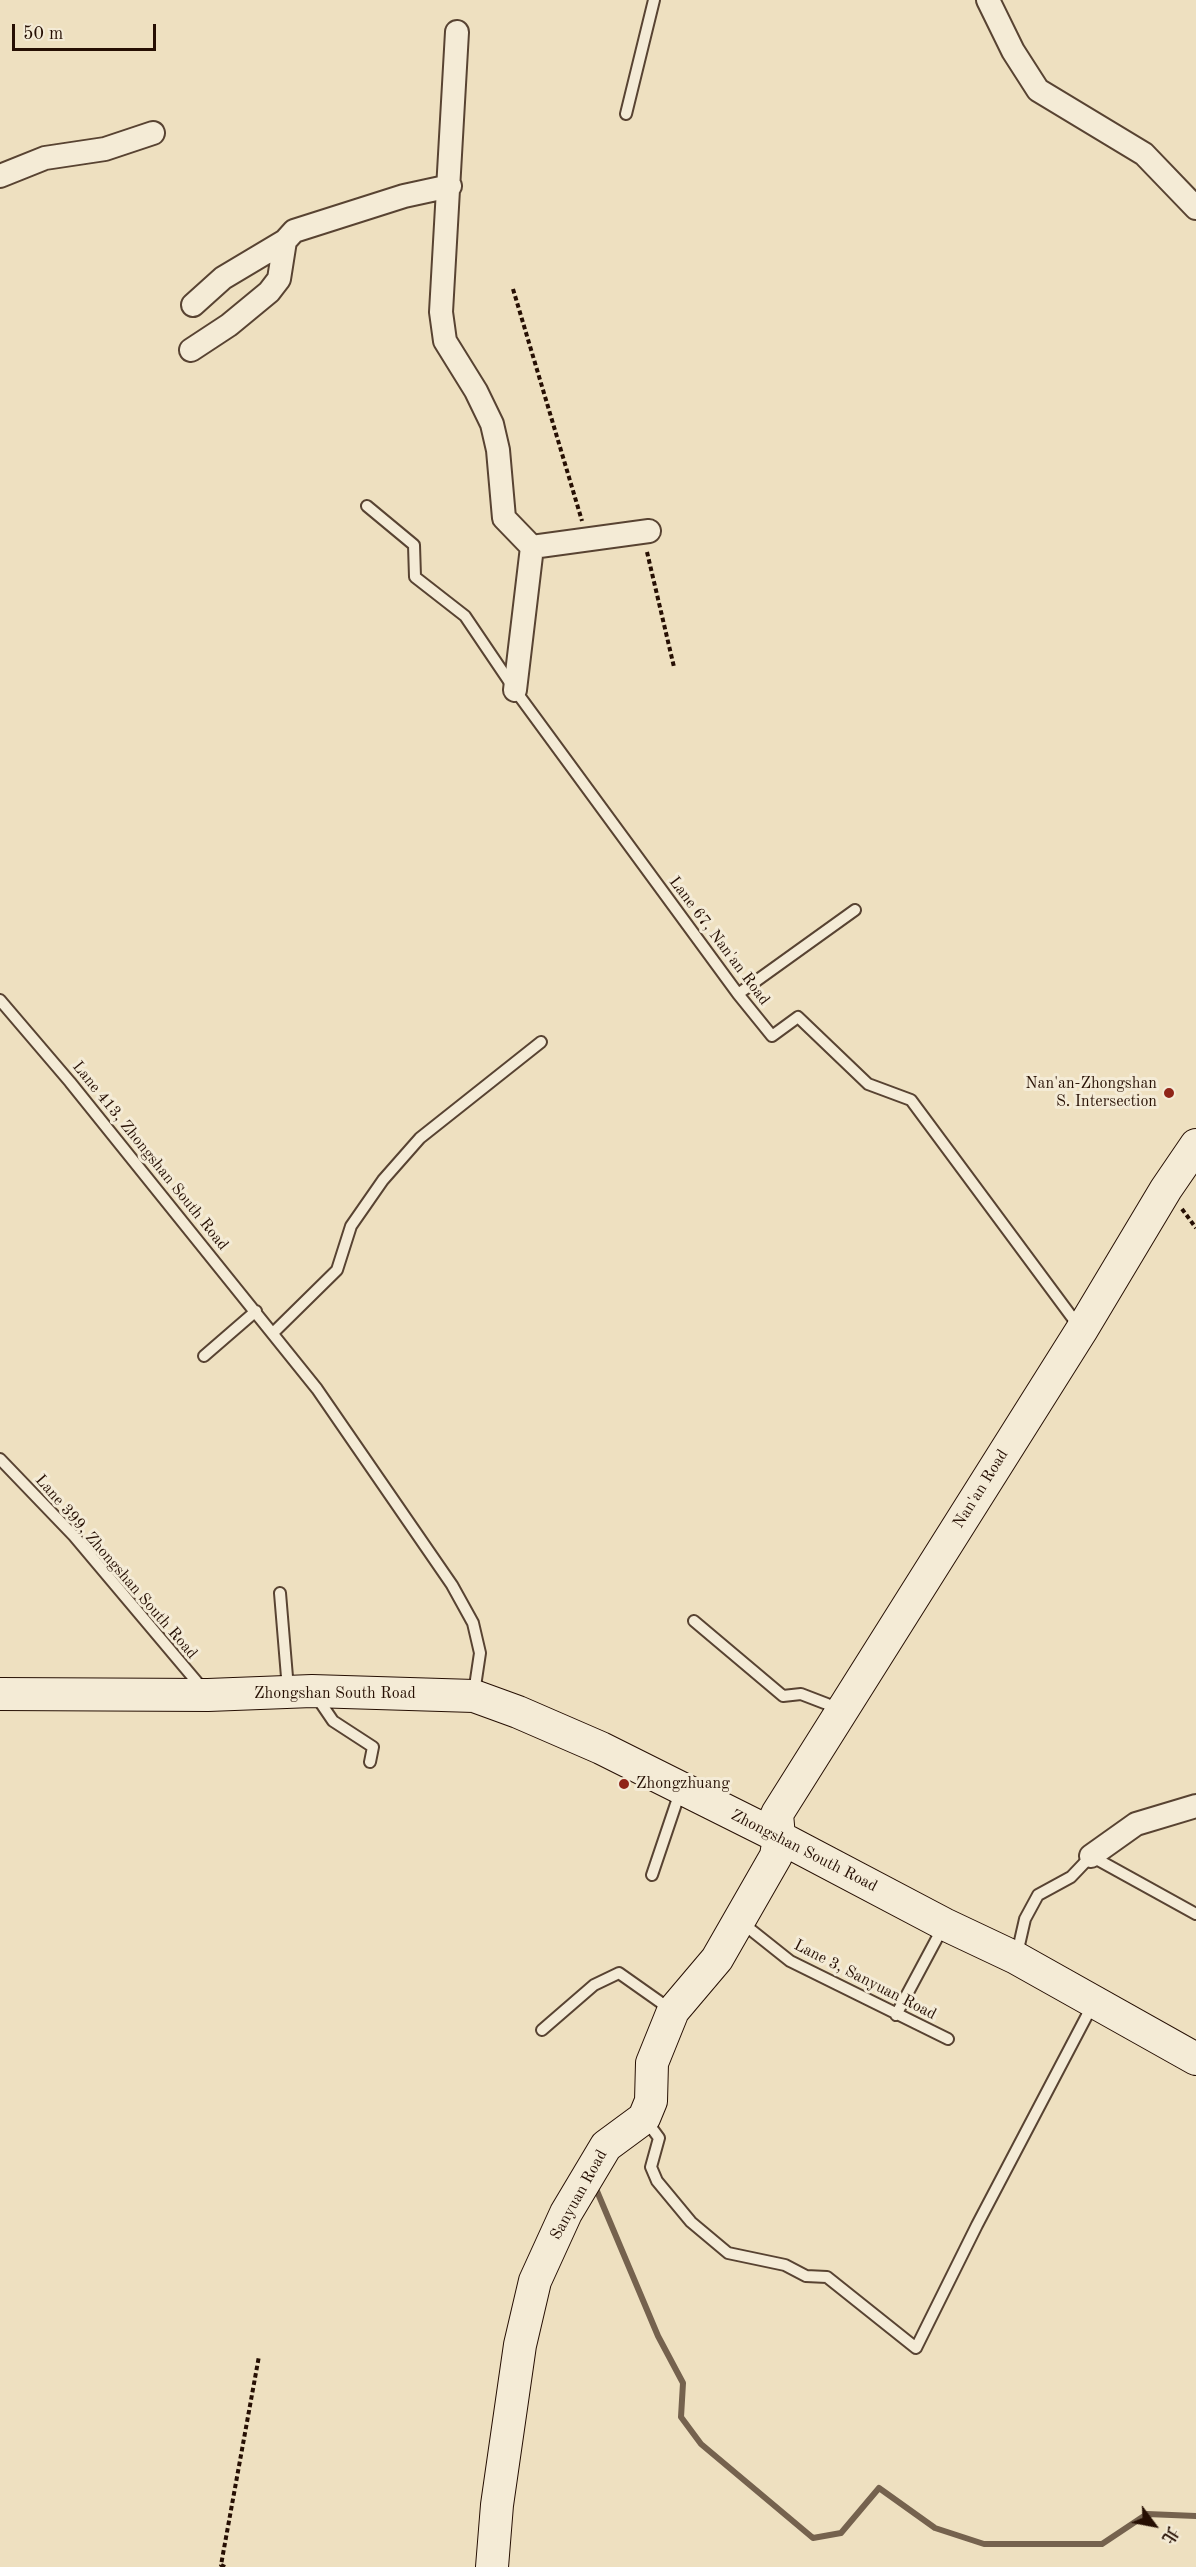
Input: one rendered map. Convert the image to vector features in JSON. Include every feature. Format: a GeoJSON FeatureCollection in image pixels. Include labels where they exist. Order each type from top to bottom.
{"type":"FeatureCollection","features":[{"type":"Feature","properties":{"kind":"street"},"geometry":{"type":"LineString","coordinates":[[988,0],[1013,51],[1038,90],[1144,154],[1196,208]]}},
{"type":"Feature","properties":{"kind":"street"},"geometry":{"type":"LineString","coordinates":[[457,32],[441,312],[445,340],[477,391],[492,424],[498,450],[504,518],[532,547]]}},
{"type":"Feature","properties":{"kind":"street"},"geometry":{"type":"LineString","coordinates":[[0,176],[45,158],[105,149],[153,133]]}},
{"type":"Feature","properties":{"kind":"street"},"geometry":{"type":"LineString","coordinates":[[193,305],[223,278],[285,241],[294,231],[380,206],[404,196],[450,186]]}},
{"type":"Feature","properties":{"kind":"street"},"geometry":{"type":"LineString","coordinates":[[191,350],[229,325],[269,292],[279,279],[285,241]]}},
{"type":"Feature","properties":{"kind":"street"},"geometry":{"type":"LineString","coordinates":[[532,547],[647,537]]}},
{"type":"Feature","properties":{"kind":"street"},"geometry":{"type":"LineString","coordinates":[[515,690],[532,547]]}},
{"type":"Feature","properties":{"kind":"street","name":"Nan'an Road"},"geometry":{"type":"LineString","coordinates":[[779,1837],[777,1814],[841,1709],[1082,1331],[1166,1189],[1196,1145]]}},
{"type":"Feature","properties":{"kind":"street","name":"Zhongshan South Road"},"geometry":{"type":"LineString","coordinates":[[0,1694],[208,1695],[300,1691],[474,1696],[518,1712],[590,1744],[779,1837],[944,1924],[1016,1958],[1196,2059]]}},
{"type":"Feature","properties":{"kind":"street"},"geometry":{"type":"LineString","coordinates":[[1091,1856],[1136,1824],[1196,1806]]}},
{"type":"Feature","properties":{"kind":"street"},"geometry":{"type":"LineString","coordinates":[[645,2118],[651,2101],[652,2062],[672,2011],[717,1959],[741,1922],[776,1856],[779,1837]]}},
{"type":"Feature","properties":{"kind":"street","name":"Sanyuan Road"},"geometry":{"type":"LineString","coordinates":[[492,2567],[497,2505],[520,2345],[535,2281],[566,2213],[606,2146],[645,2118]]}},
{"type":"Feature","properties":{"kind":"lane"},"geometry":{"type":"LineString","coordinates":[[626,114],[654,0]]}},
{"type":"Feature","properties":{"kind":"lane","name":"Lane 67, Nan'an Road"},"geometry":{"type":"LineString","coordinates":[[367,506],[414,545],[415,577],[465,616],[515,690],[738,994],[772,1036],[798,1017],[868,1084],[911,1100],[1082,1331]]}},
{"type":"Feature","properties":{"kind":"lane"},"geometry":{"type":"LineString","coordinates":[[738,994],[855,910]]}},
{"type":"Feature","properties":{"kind":"lane","name":"Lane 413, Zhongshan South Road"},"geometry":{"type":"LineString","coordinates":[[0,1000],[70,1082],[317,1389],[452,1586],[473,1623],[480,1653],[474,1696]]}},
{"type":"Feature","properties":{"kind":"lane"},"geometry":{"type":"LineString","coordinates":[[273,1334],[337,1270],[351,1226],[383,1180],[420,1138],[541,1042]]}},
{"type":"Feature","properties":{"kind":"lane"},"geometry":{"type":"LineString","coordinates":[[204,1356],[256,1311]]}},
{"type":"Feature","properties":{"kind":"lane","name":"Lane 399, Zhongshan South Road"},"geometry":{"type":"LineString","coordinates":[[0,1459],[74,1536],[208,1695]]}},
{"type":"Feature","properties":{"kind":"lane"},"geometry":{"type":"LineString","coordinates":[[280,1593],[300,1691],[333,1721],[373,1747],[370,1762]]}},
{"type":"Feature","properties":{"kind":"lane"},"geometry":{"type":"LineString","coordinates":[[694,1621],[783,1696],[801,1694],[841,1709]]}},
{"type":"Feature","properties":{"kind":"lane"},"geometry":{"type":"LineString","coordinates":[[652,1875],[681,1789]]}},
{"type":"Feature","properties":{"kind":"lane"},"geometry":{"type":"LineString","coordinates":[[1016,1958],[1025,1919],[1038,1895],[1071,1877],[1091,1856],[1196,1914]]}},
{"type":"Feature","properties":{"kind":"lane","name":"Lane 3, Sanyuan Road"},"geometry":{"type":"LineString","coordinates":[[741,1922],[790,1961],[948,2039]]}},
{"type":"Feature","properties":{"kind":"lane"},"geometry":{"type":"LineString","coordinates":[[896,2015],[944,1924]]}},
{"type":"Feature","properties":{"kind":"lane"},"geometry":{"type":"LineString","coordinates":[[542,2030],[594,1985],[619,1972],[672,2011]]}},
{"type":"Feature","properties":{"kind":"lane"},"geometry":{"type":"LineString","coordinates":[[645,2118],[659,2138],[651,2167],[654,2174],[691,2223],[728,2253],[785,2265],[806,2276],[827,2277],[916,2348],[977,2225],[1095,2001]]}},
{"type":"Feature","properties":{"kind":"path"},"geometry":{"type":"LineString","coordinates":[[513,289],[582,519]]}},
{"type":"Feature","properties":{"kind":"path"},"geometry":{"type":"LineString","coordinates":[[647,537],[674,667]]}},
{"type":"Feature","properties":{"kind":"path"},"geometry":{"type":"LineString","coordinates":[[225,2567],[221,2565],[259,2356]]}},
{"type":"Feature","properties":{"kind":"waterway"},"geometry":{"type":"LineString","coordinates":[[594,2184],[658,2336],[683,2383],[681,2417],[701,2444],[813,2538],[841,2533],[879,2488],[935,2528],[984,2544],[1102,2544],[1147,2514],[1196,2516]]}},
{"type":"Feature","properties":{"kind":"place","name":"Nan'an-Zhongshan S. Intersection"},"geometry":{"type":"Point","coordinates":[1169,1093]}},
{"type":"Feature","properties":{"kind":"place","name":"Zhongzhuang"},"geometry":{"type":"Point","coordinates":[624,1784]}}]}
